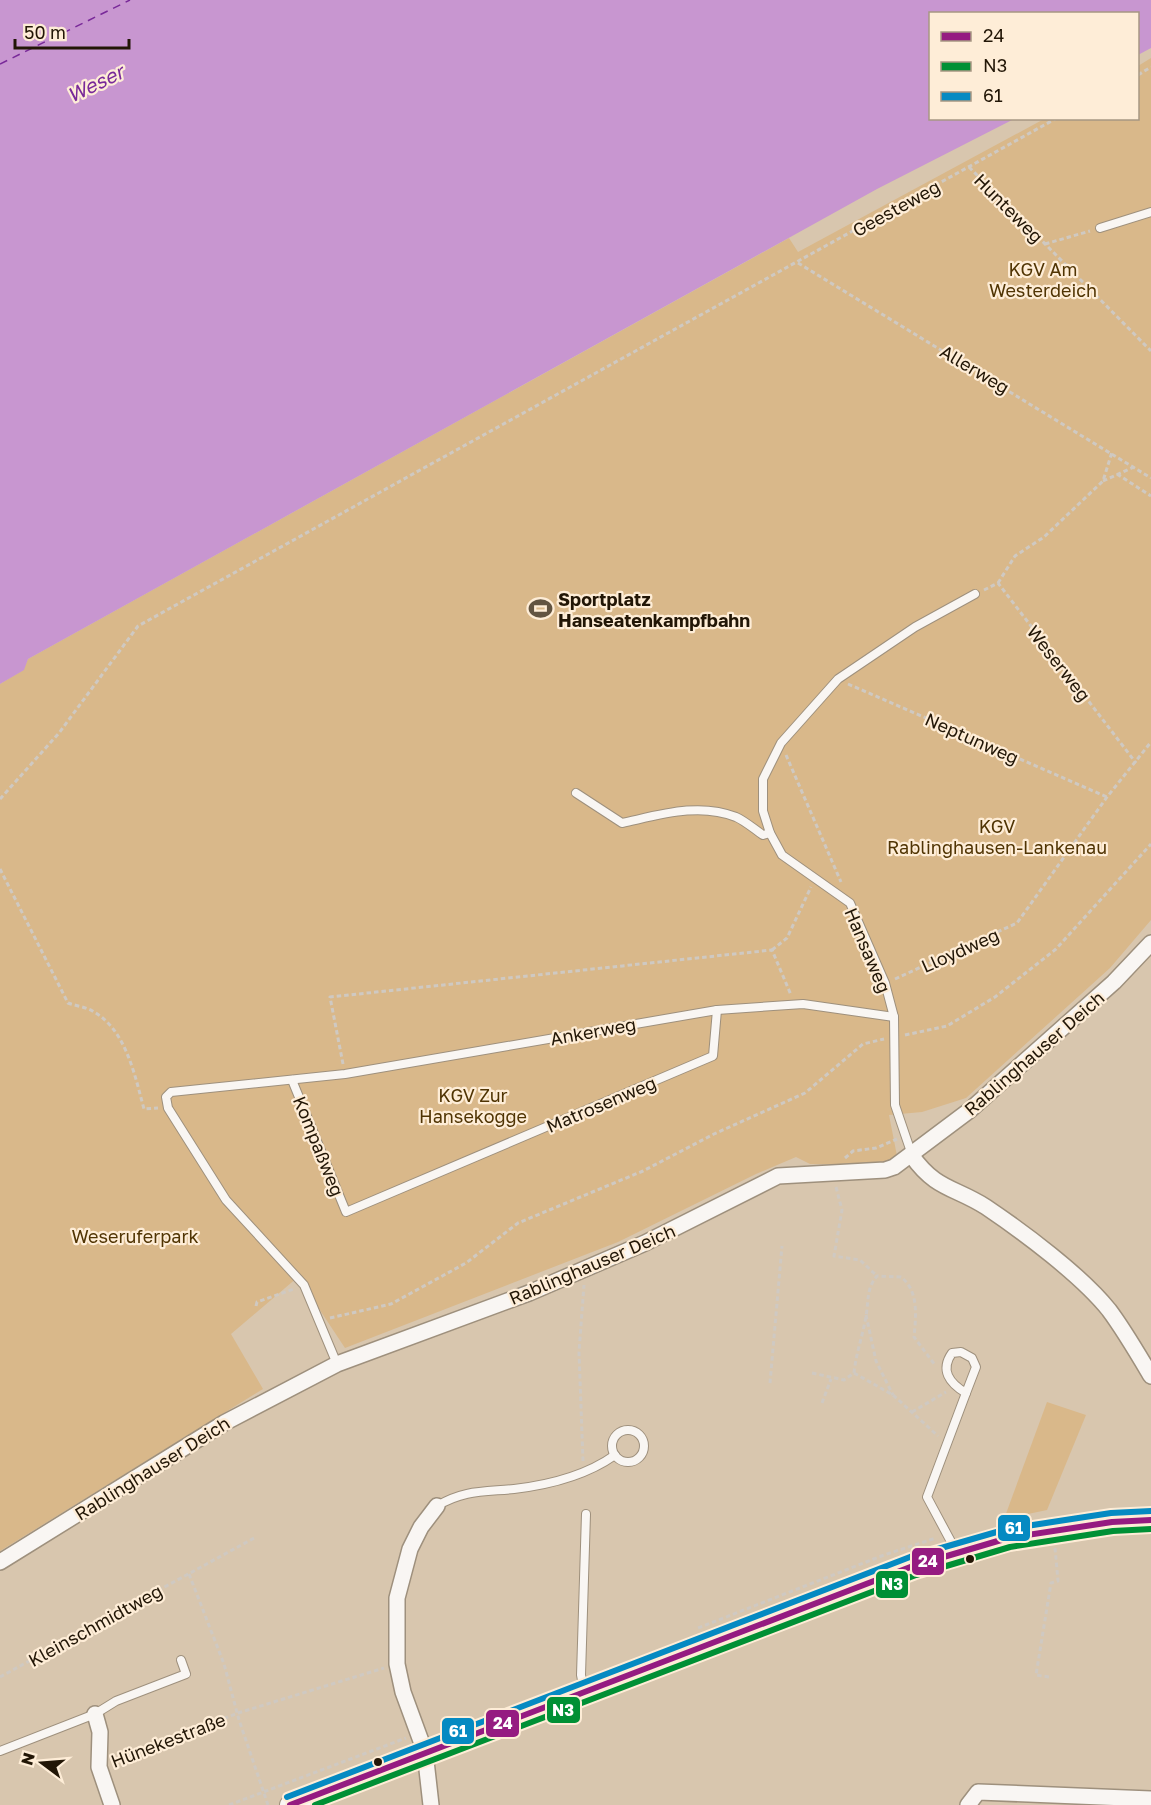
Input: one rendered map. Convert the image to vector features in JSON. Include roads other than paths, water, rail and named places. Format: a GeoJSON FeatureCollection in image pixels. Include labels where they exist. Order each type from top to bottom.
{"type":"FeatureCollection","features":[{"type":"Feature","properties":{"kind":"street","name":"Rablinghauser Deich"},"geometry":{"type":"LineString","coordinates":[[0,1562],[224,1423],[337,1364],[530,1293],[699,1218],[778,1176],[885,1170],[912,1156],[970,1110],[1047,1042],[1114,982],[1151,943]]}},
{"type":"Feature","properties":{"kind":"street"},"geometry":{"type":"LineString","coordinates":[[912,1156],[924,1173],[939,1185],[985,1206],[1085,1285],[1109,1311],[1151,1376]]}},
{"type":"Feature","properties":{"kind":"street"},"geometry":{"type":"LineString","coordinates":[[431,1805],[422,1743],[403,1692],[397,1664],[391,1596],[421,1527],[437,1506]]}},
{"type":"Feature","properties":{"kind":"street"},"geometry":{"type":"LineString","coordinates":[[290,1805],[422,1743],[584,1692],[868,1582],[952,1543],[1008,1538],[1112,1522],[1151,1520]]}},
{"type":"Feature","properties":{"kind":"street","name":"Hünekestraße"},"geometry":{"type":"LineString","coordinates":[[95,1714],[100,1732],[99,1767],[112,1805]]}},
{"type":"Feature","properties":{"kind":"street"},"geometry":{"type":"LineString","coordinates":[[968,1805],[978,1792],[1151,1799]]}},
{"type":"Feature","properties":{"kind":"lane"},"geometry":{"type":"LineString","coordinates":[[1100,228],[1151,212]]}},
{"type":"Feature","properties":{"kind":"lane","name":"Hansaweg"},"geometry":{"type":"LineString","coordinates":[[912,1156],[895,1105],[894,1017],[885,983],[850,903],[782,855],[770,833],[763,811],[763,779],[781,743],[838,680],[915,627],[975,594]]}},
{"type":"Feature","properties":{"kind":"lane"},"geometry":{"type":"LineString","coordinates":[[576,793],[622,823],[688,810],[714,810],[738,817],[763,836],[770,833]]}},
{"type":"Feature","properties":{"kind":"lane","name":"Ankerweg"},"geometry":{"type":"LineString","coordinates":[[337,1364],[304,1285],[226,1200],[168,1108],[166,1097],[171,1092],[345,1074],[717,1010],[803,1004],[894,1017]]}},
{"type":"Feature","properties":{"kind":"lane","name":"Matrosenweg"},"geometry":{"type":"LineString","coordinates":[[346,1212],[713,1056],[717,1010]]}},
{"type":"Feature","properties":{"kind":"lane","name":"Kompaßweg"},"geometry":{"type":"LineString","coordinates":[[292,1080],[346,1212]]}},
{"type":"Feature","properties":{"kind":"lane"},"geometry":{"type":"LineString","coordinates":[[952,1543],[927,1497],[947,1444],[966,1393],[976,1366],[972,1358],[961,1352],[952,1353],[945,1363],[945,1369],[955,1387],[966,1393]]}},
{"type":"Feature","properties":{"kind":"lane"},"geometry":{"type":"LineString","coordinates":[[629,1430],[639,1435],[643,1451],[636,1460],[624,1461],[615,1455],[612,1444],[618,1434],[629,1430]]}},
{"type":"Feature","properties":{"kind":"lane"},"geometry":{"type":"LineString","coordinates":[[437,1506],[456,1495],[530,1487],[584,1472],[600,1466],[615,1455]]}},
{"type":"Feature","properties":{"kind":"lane"},"geometry":{"type":"LineString","coordinates":[[584,1692],[581,1675],[586,1514]]}},
{"type":"Feature","properties":{"kind":"lane"},"geometry":{"type":"LineString","coordinates":[[0,1751],[95,1714],[116,1701],[186,1674],[181,1660]]}},
{"type":"Feature","properties":{"kind":"water","name":"Weser"},"geometry":{"type":"Polygon","coordinates":[[[0,0],[1151,0],[1151,48],[1139,54],[1139,12],[929,12],[929,120],[1012,120],[877,189],[28,659],[24,670],[0,684],[0,0]]]}},
{"type":"Feature","properties":{"kind":"place","name":"Sportplatz Hanseatenkampfbahn"},"geometry":{"type":"Point","coordinates":[540,609]}},
{"type":"Feature","properties":{"kind":"park label","name":"KGV Am Westerdeich"},"geometry":{"type":"Point","coordinates":[1043,279]}},
{"type":"Feature","properties":{"kind":"park label","name":"KGV Rablinghausen-Lankenau"},"geometry":{"type":"Point","coordinates":[997,836]}},
{"type":"Feature","properties":{"kind":"park label","name":"KGV Zur Hansekogge"},"geometry":{"type":"Point","coordinates":[473,1105]}},
{"type":"Feature","properties":{"kind":"park label","name":"Weseruferpark"},"geometry":{"type":"Point","coordinates":[135,1236]}}]}
